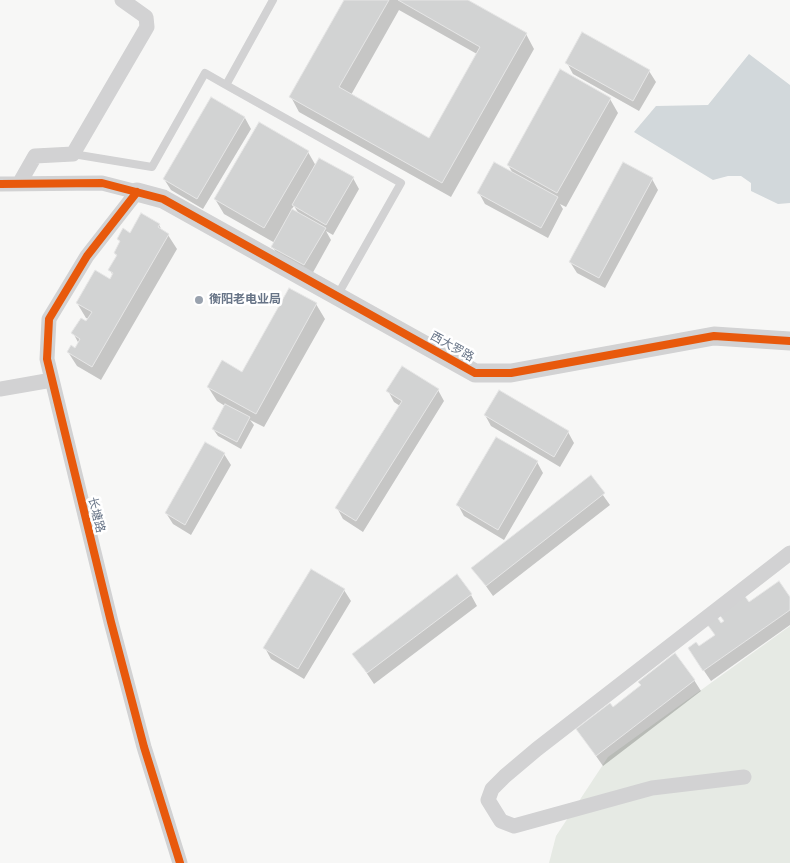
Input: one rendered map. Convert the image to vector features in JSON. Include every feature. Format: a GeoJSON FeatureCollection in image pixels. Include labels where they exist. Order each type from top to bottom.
{"type":"FeatureCollection","features":[{"type":"Feature","properties":{"kind":"street"},"geometry":{"type":"LineString","coordinates":[[19,184],[35,156],[73,154],[147,26],[146,17],[122,0]]}},
{"type":"Feature","properties":{"kind":"street"},"geometry":{"type":"LineString","coordinates":[[0,184],[102,183],[137,192]]}},
{"type":"Feature","properties":{"kind":"street","name":"西大罗路"},"geometry":{"type":"LineString","coordinates":[[137,192],[162,199],[475,372],[511,373],[714,336],[790,341]]}},
{"type":"Feature","properties":{"kind":"street","name":"长塘路"},"geometry":{"type":"LineString","coordinates":[[137,192],[87,256],[49,319],[47,359],[113,632],[144,747],[180,863]]}},
{"type":"Feature","properties":{"kind":"street"},"geometry":{"type":"LineString","coordinates":[[0,389],[52,380]]}},
{"type":"Feature","properties":{"kind":"street"},"geometry":{"type":"LineString","coordinates":[[744,778],[652,788],[514,826],[501,821],[488,800],[492,789],[537,749],[790,553]]}},
{"type":"Feature","properties":{"kind":"lane"},"geometry":{"type":"LineString","coordinates":[[226,85],[273,0]]}},
{"type":"Feature","properties":{"kind":"lane"},"geometry":{"type":"LineString","coordinates":[[73,154],[152,167],[205,73],[401,183],[337,296]]}},
{"type":"Feature","properties":{"kind":"shaded area"},"geometry":{"type":"Polygon","coordinates":[[[749,54],[790,85],[790,203],[778,204],[751,191],[751,183],[741,176],[728,176],[713,180],[634,132],[656,106],[708,105],[749,54]]]}},
{"type":"Feature","properties":{"kind":"shaded area"},"geometry":{"type":"Polygon","coordinates":[[[790,626],[790,863],[549,863],[556,836],[608,757],[790,626]]]}},
{"type":"Feature","properties":{"kind":"building"},"geometry":{"type":"Polygon","coordinates":[[[344,0],[389,0],[339,87],[429,138],[480,47],[398,0],[468,0],[527,33],[442,183],[289,97],[344,0]]]}},
{"type":"Feature","properties":{"kind":"building"},"geometry":{"type":"Polygon","coordinates":[[[582,32],[650,70],[633,101],[565,63],[582,32]]]}},
{"type":"Feature","properties":{"kind":"building"},"geometry":{"type":"Polygon","coordinates":[[[560,69],[611,98],[557,193],[507,165],[560,69]]]}},
{"type":"Feature","properties":{"kind":"building"},"geometry":{"type":"Polygon","coordinates":[[[211,97],[245,117],[197,199],[163,179],[211,97]]]}},
{"type":"Feature","properties":{"kind":"building"},"geometry":{"type":"Polygon","coordinates":[[[259,122],[309,151],[264,228],[214,199],[259,122]]]}},
{"type":"Feature","properties":{"kind":"building"},"geometry":{"type":"Polygon","coordinates":[[[319,158],[354,177],[326,225],[292,205],[319,158]]]}},
{"type":"Feature","properties":{"kind":"building"},"geometry":{"type":"Polygon","coordinates":[[[494,162],[558,197],[541,228],[477,193],[494,162]]]}},
{"type":"Feature","properties":{"kind":"building"},"geometry":{"type":"Polygon","coordinates":[[[623,162],[653,178],[599,278],[569,262],[623,162]]]}},
{"type":"Feature","properties":{"kind":"building"},"geometry":{"type":"Polygon","coordinates":[[[292,209],[326,228],[304,265],[271,247],[292,209]]]}},
{"type":"Feature","properties":{"kind":"building"},"geometry":{"type":"Polygon","coordinates":[[[141,213],[160,224],[158,227],[169,234],[92,367],[67,352],[71,345],[75,348],[80,339],[71,333],[81,318],[86,321],[92,312],[76,303],[95,270],[110,279],[113,273],[108,270],[117,255],[114,253],[120,241],[117,239],[123,228],[130,233],[141,213]]]}},
{"type":"Feature","properties":{"kind":"building"},"geometry":{"type":"Polygon","coordinates":[[[289,288],[317,303],[256,414],[207,387],[222,360],[242,372],[289,288]]]}},
{"type":"Feature","properties":{"kind":"building"},"geometry":{"type":"Polygon","coordinates":[[[402,366],[439,389],[356,521],[335,508],[402,401],[386,391],[402,366]]]}},
{"type":"Feature","properties":{"kind":"building"},"geometry":{"type":"Polygon","coordinates":[[[499,390],[569,431],[554,457],[484,415],[499,390]]]}},
{"type":"Feature","properties":{"kind":"building"},"geometry":{"type":"Polygon","coordinates":[[[225,404],[250,417],[237,442],[212,429],[225,404]]]}},
{"type":"Feature","properties":{"kind":"building"},"geometry":{"type":"Polygon","coordinates":[[[496,437],[538,461],[498,530],[456,505],[496,437]]]}},
{"type":"Feature","properties":{"kind":"building"},"geometry":{"type":"Polygon","coordinates":[[[205,442],[225,453],[185,525],[165,513],[205,442]]]}},
{"type":"Feature","properties":{"kind":"building"},"geometry":{"type":"Polygon","coordinates":[[[591,475],[605,493],[486,586],[471,568],[591,475]]]}},
{"type":"Feature","properties":{"kind":"building"},"geometry":{"type":"Polygon","coordinates":[[[311,569],[345,589],[298,669],[263,648],[311,569]]]}},
{"type":"Feature","properties":{"kind":"building"},"geometry":{"type":"Polygon","coordinates":[[[457,574],[472,594],[367,673],[352,654],[457,574]]]}},
{"type":"Feature","properties":{"kind":"building"},"geometry":{"type":"Polygon","coordinates":[[[779,581],[790,597],[790,610],[703,671],[688,648],[696,642],[699,646],[715,635],[707,624],[717,617],[721,623],[724,621],[718,613],[744,595],[749,602],[779,581]]]}},
{"type":"Feature","properties":{"kind":"building"},"geometry":{"type":"Polygon","coordinates":[[[675,653],[695,680],[596,756],[576,729],[610,703],[613,707],[641,685],[638,682],[675,653]]]}},
{"type":"Feature","properties":{"kind":"cycle path"},"geometry":{"type":"LineString","coordinates":[[0,184],[102,183],[163,199],[475,373],[511,373],[714,336],[790,341]]}},
{"type":"Feature","properties":{"kind":"cycle path"},"geometry":{"type":"LineString","coordinates":[[137,192],[87,256],[49,319],[47,359],[111,622],[144,747],[180,863]]}},
{"type":"Feature","properties":{"kind":"place","name":"衡阳老电业局"},"geometry":{"type":"Point","coordinates":[199,300]}}]}
